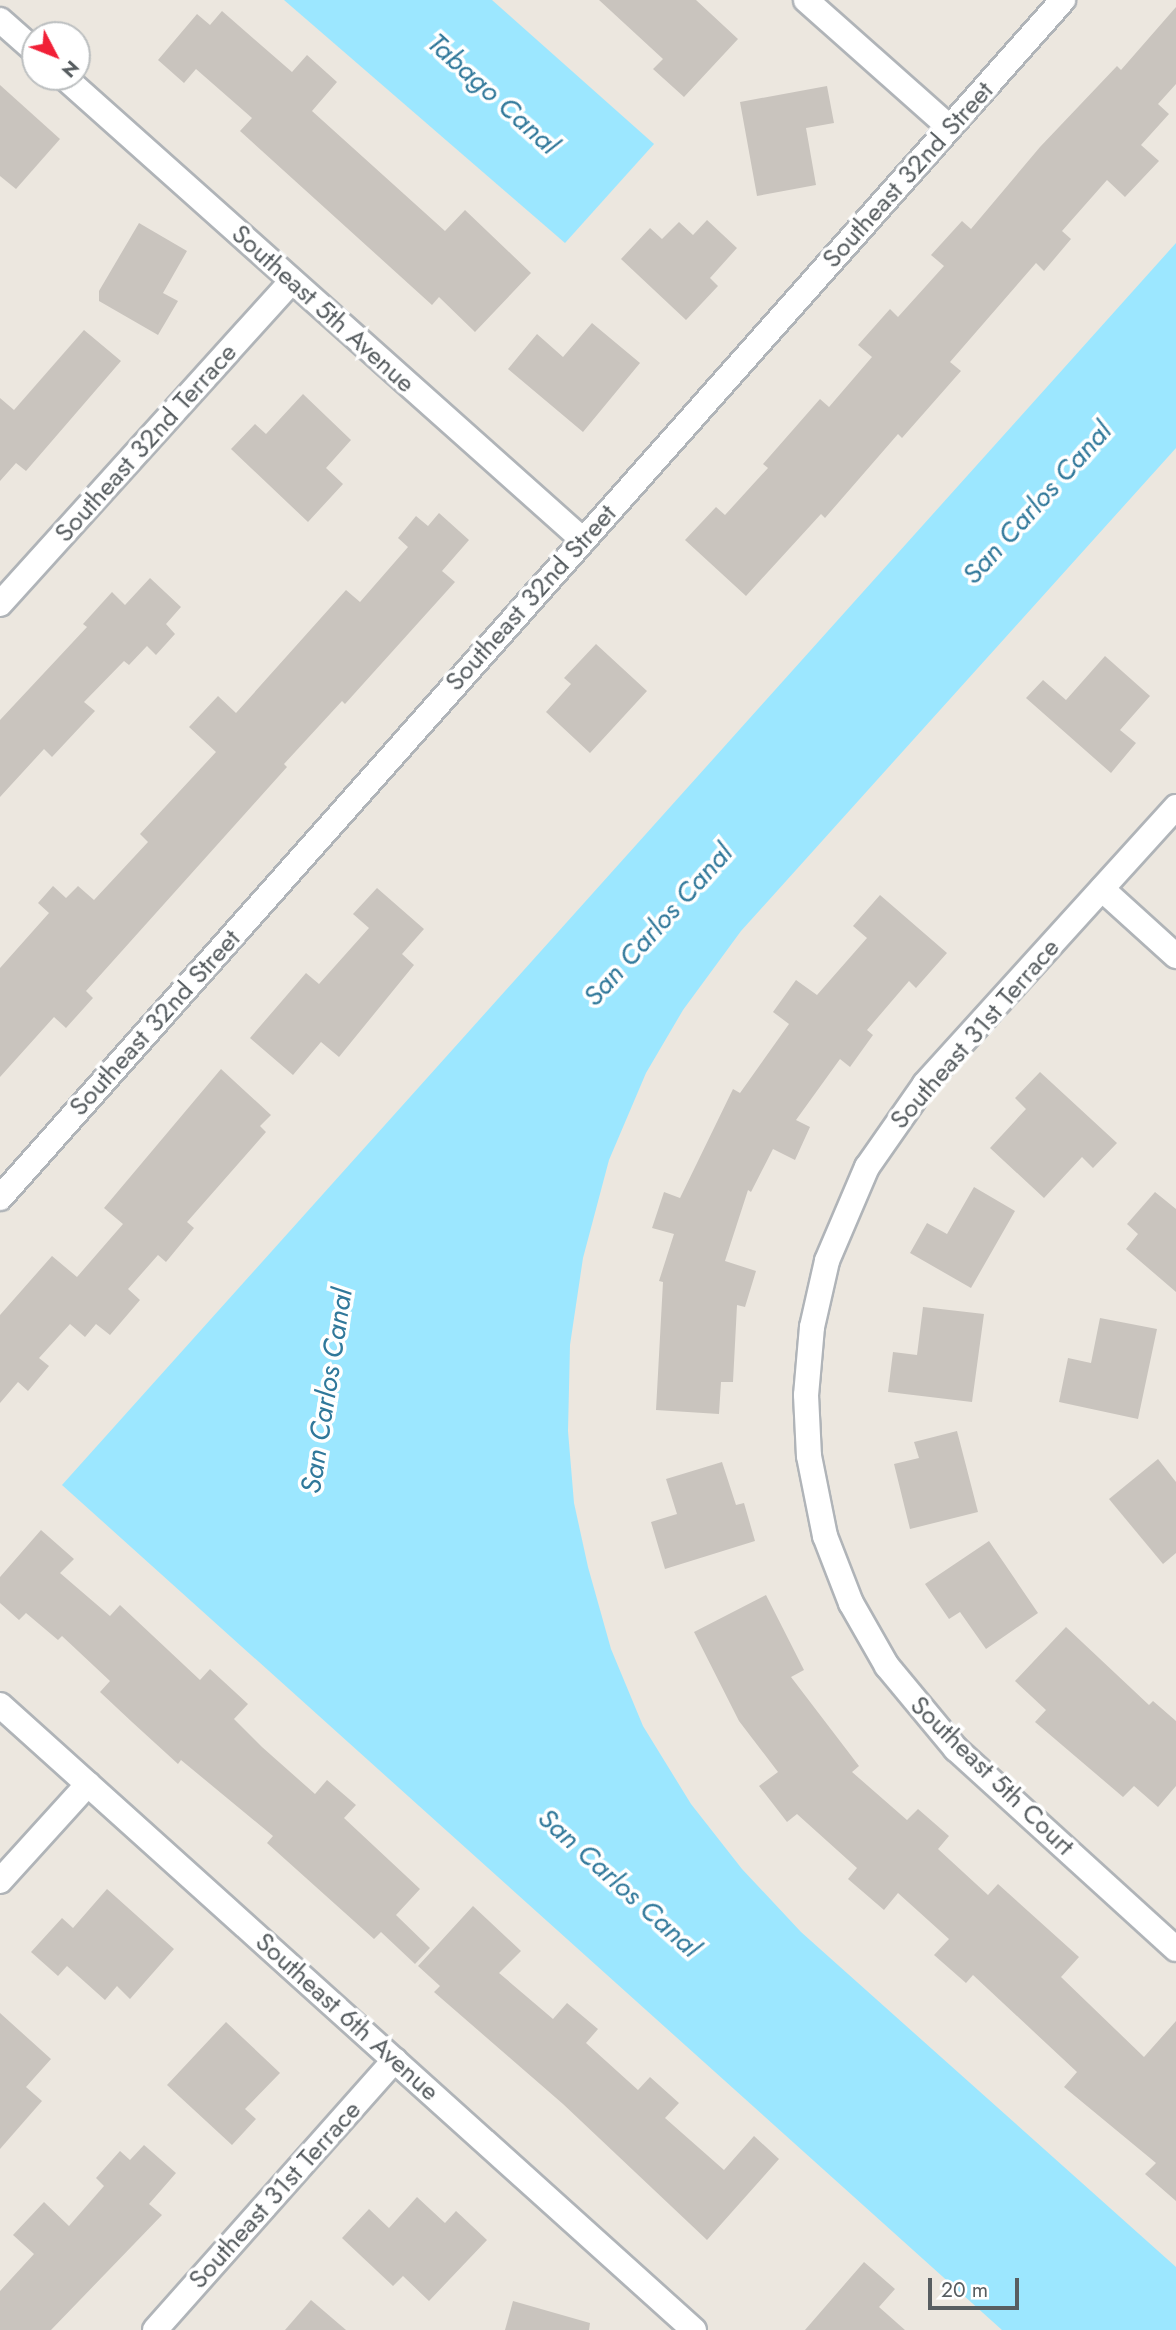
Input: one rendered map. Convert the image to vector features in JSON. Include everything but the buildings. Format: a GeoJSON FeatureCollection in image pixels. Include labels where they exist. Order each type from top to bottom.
{"type":"FeatureCollection","features":[{"type":"Feature","properties":{"kind":"street"},"geometry":{"type":"LineString","coordinates":[[806,0],[949,127]]}},
{"type":"Feature","properties":{"kind":"street","name":"Southeast 32nd Street"},"geometry":{"type":"LineString","coordinates":[[0,1198],[1063,0]]}},
{"type":"Feature","properties":{"kind":"street"},"geometry":{"type":"LineString","coordinates":[[0,20],[21,39]]}},
{"type":"Feature","properties":{"kind":"street","name":"Southeast 5th Avenue"},"geometry":{"type":"LineString","coordinates":[[80,91],[583,540]]}},
{"type":"Feature","properties":{"kind":"street","name":"Southeast 32nd Terrace"},"geometry":{"type":"LineString","coordinates":[[0,604],[292,281]]}},
{"type":"Feature","properties":{"kind":"street","name":"Southeast 31st Terrace"},"geometry":{"type":"LineString","coordinates":[[809,1456],[806,1395],[812,1327],[827,1261],[861,1177],[925,1084],[1176,807]]}},
{"type":"Feature","properties":{"kind":"street"},"geometry":{"type":"LineString","coordinates":[[1102,889],[1176,956]]}},
{"type":"Feature","properties":{"kind":"street","name":"Southeast 5th Court"},"geometry":{"type":"LineString","coordinates":[[809,1456],[816,1501],[837,1570],[868,1635],[908,1695],[956,1749],[1176,1949]]}},
{"type":"Feature","properties":{"kind":"street","name":"Southeast 6th Avenue"},"geometry":{"type":"LineString","coordinates":[[0,1705],[694,2330]]}},
{"type":"Feature","properties":{"kind":"street"},"geometry":{"type":"LineString","coordinates":[[0,1881],[88,1784]]}},
{"type":"Feature","properties":{"kind":"street","name":"Southeast 31st Terrace"},"geometry":{"type":"LineString","coordinates":[[155,2330],[395,2060]]}},
{"type":"Feature","properties":{"kind":"water","name":"Tabago Canal"},"geometry":{"type":"Polygon","coordinates":[[[284,0],[492,0],[654,144],[565,243],[284,0]]]}},
{"type":"Feature","properties":{"kind":"water","name":"San Carlos Canal"},"geometry":{"type":"Polygon","coordinates":[[[1176,243],[1176,448],[741,931],[683,1010],[646,1073],[609,1160],[583,1258],[570,1345],[568,1431],[574,1503],[588,1567],[611,1649],[643,1726],[691,1804],[742,1869],[801,1932],[1176,2267],[1176,2330],[1002,2330],[62,1485],[1176,243]]]}}]}
